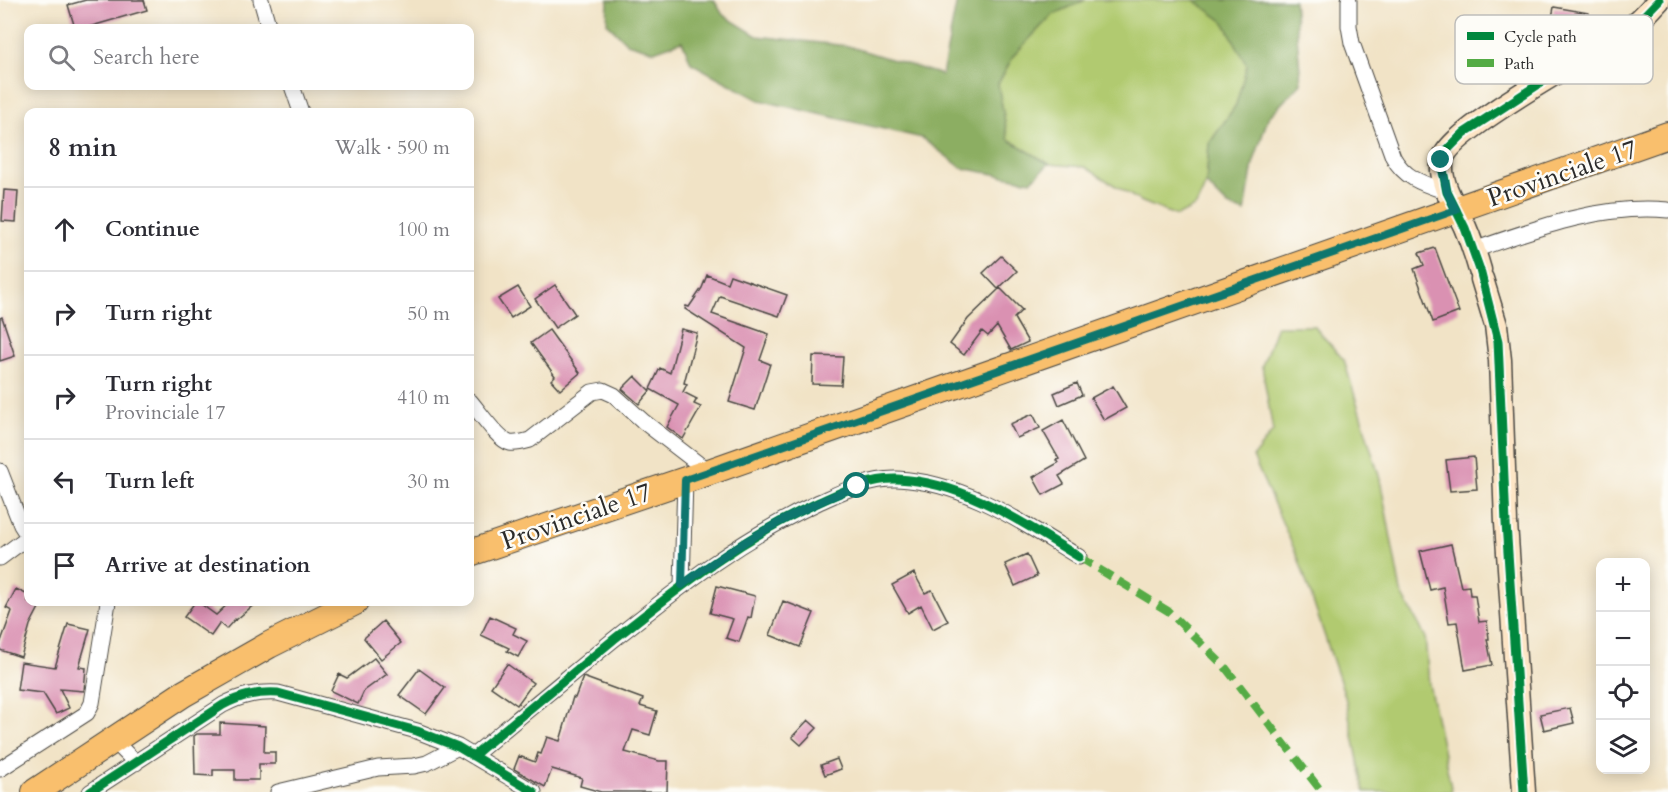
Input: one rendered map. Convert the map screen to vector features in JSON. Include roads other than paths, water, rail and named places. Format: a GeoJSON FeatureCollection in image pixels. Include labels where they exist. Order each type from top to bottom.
{"type":"FeatureCollection","features":[{"type":"Feature","properties":{"kind":"main road","name":"Provinciale 17"},"geometry":{"type":"LineString","coordinates":[[474,552],[709,472],[1452,201],[1668,135]]}},
{"type":"Feature","properties":{"kind":"main road"},"geometry":{"type":"LineString","coordinates":[[35,792],[183,694],[269,645],[347,606]]}},
{"type":"Feature","properties":{"kind":"street"},"geometry":{"type":"LineString","coordinates":[[261,0],[268,24]]}},
{"type":"Feature","properties":{"kind":"street"},"geometry":{"type":"LineString","coordinates":[[1349,0],[1352,44],[1393,157],[1400,170],[1452,201]]}},
{"type":"Feature","properties":{"kind":"street"},"geometry":{"type":"LineString","coordinates":[[1644,15],[1659,0]]}},
{"type":"Feature","properties":{"kind":"street"},"geometry":{"type":"LineString","coordinates":[[1524,792],[1506,523],[1500,360],[1496,325],[1479,266],[1452,201],[1441,160],[1448,149],[1464,133],[1539,84]]}},
{"type":"Feature","properties":{"kind":"street"},"geometry":{"type":"LineString","coordinates":[[293,90],[300,108]]}},
{"type":"Feature","properties":{"kind":"street"},"geometry":{"type":"LineString","coordinates":[[1479,266],[1562,220],[1608,211],[1642,208],[1668,210]]}},
{"type":"Feature","properties":{"kind":"street"},"geometry":{"type":"LineString","coordinates":[[474,405],[497,434],[508,442],[519,443],[530,441],[592,392],[603,390],[614,395],[644,422],[709,472]]}},
{"type":"Feature","properties":{"kind":"street"},"geometry":{"type":"LineString","coordinates":[[0,471],[6,497],[24,530]]}},
{"type":"Feature","properties":{"kind":"street"},"geometry":{"type":"LineString","coordinates":[[473,756],[682,585],[737,545],[792,514],[857,486],[895,479],[950,488],[1008,514],[1079,557]]}},
{"type":"Feature","properties":{"kind":"street"},"geometry":{"type":"LineString","coordinates":[[682,585],[685,480]]}},
{"type":"Feature","properties":{"kind":"street"},"geometry":{"type":"LineString","coordinates":[[0,558],[24,540]]}},
{"type":"Feature","properties":{"kind":"street"},"geometry":{"type":"LineString","coordinates":[[0,769],[87,714],[92,703],[107,606]]}},
{"type":"Feature","properties":{"kind":"street"},"geometry":{"type":"LineString","coordinates":[[90,792],[223,705],[239,696],[257,692],[278,693],[417,731],[458,747],[534,792]]}},
{"type":"Feature","properties":{"kind":"street"},"geometry":{"type":"LineString","coordinates":[[112,740],[136,763]]}},
{"type":"Feature","properties":{"kind":"street"},"geometry":{"type":"LineString","coordinates":[[278,792],[378,768],[427,763],[458,747]]}}]}
